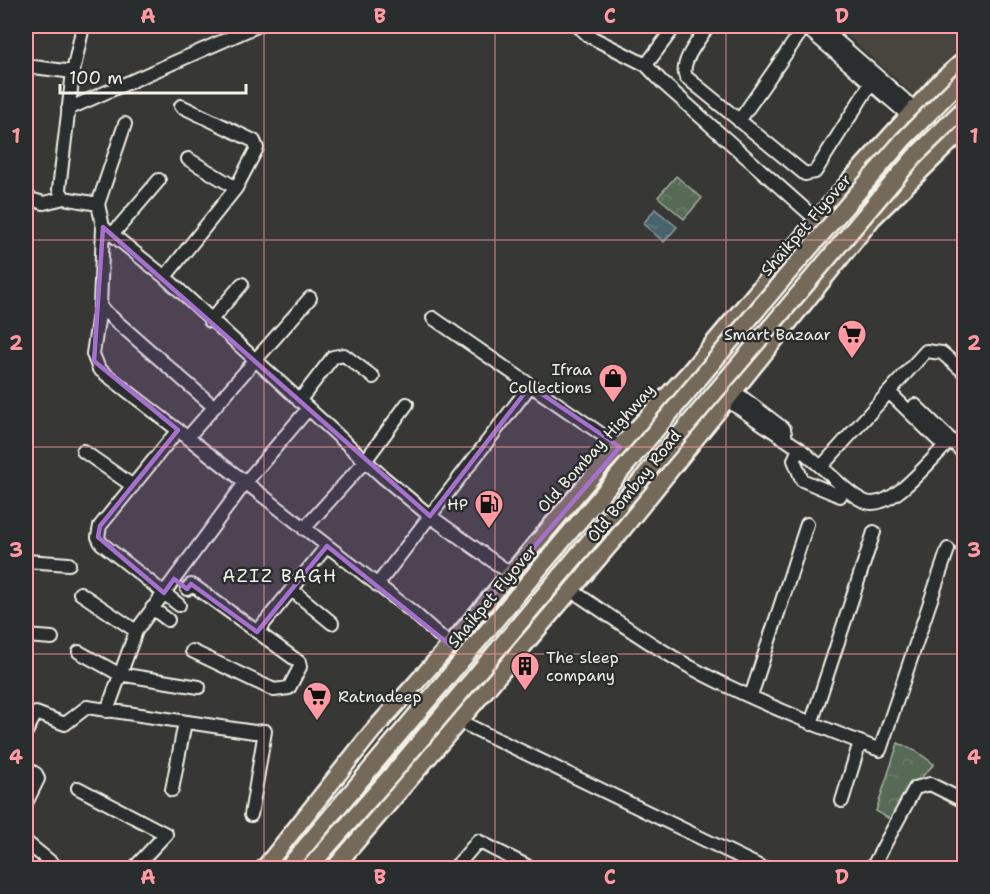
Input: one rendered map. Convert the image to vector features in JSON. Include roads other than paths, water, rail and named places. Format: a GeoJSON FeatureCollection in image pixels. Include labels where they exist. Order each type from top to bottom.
{"type":"FeatureCollection","features":[{"type":"Feature","properties":{"kind":"main road","name":"Old Bombay Highway"},"geometry":{"type":"LineString","coordinates":[[264,868],[371,733],[620,447],[689,372],[851,179],[939,82],[964,60]]}},
{"type":"Feature","properties":{"kind":"main road","name":"Shaikpet Flyover"},"geometry":{"type":"LineString","coordinates":[[287,868],[784,277],[903,140],[964,78]]}},
{"type":"Feature","properties":{"kind":"main road"},"geometry":{"type":"LineString","coordinates":[[309,868],[401,764],[914,157],[964,108]]}},
{"type":"Feature","properties":{"kind":"main road","name":"Old Bombay Road"},"geometry":{"type":"LineString","coordinates":[[334,868],[571,590],[884,205],[964,129]]}},
{"type":"Feature","properties":{"kind":"main road"},"geometry":{"type":"LineString","coordinates":[[851,179],[884,205]]}},
{"type":"Feature","properties":{"kind":"street"},"geometry":{"type":"LineString","coordinates":[[64,198],[59,189],[73,72],[83,26]]}},
{"type":"Feature","properties":{"kind":"street"},"geometry":{"type":"LineString","coordinates":[[68,109],[257,26]]}},
{"type":"Feature","properties":{"kind":"street"},"geometry":{"type":"LineString","coordinates":[[578,26],[589,36],[646,65],[663,83],[818,221]]}},
{"type":"Feature","properties":{"kind":"street"},"geometry":{"type":"LineString","coordinates":[[646,65],[675,26]]}},
{"type":"Feature","properties":{"kind":"street"},"geometry":{"type":"LineString","coordinates":[[708,26],[685,63],[686,77],[798,171],[810,174],[815,172],[871,83]]}},
{"type":"Feature","properties":{"kind":"street"},"geometry":{"type":"LineString","coordinates":[[739,122],[805,26],[871,83],[912,112]]}},
{"type":"Feature","properties":{"kind":"street"},"geometry":{"type":"LineString","coordinates":[[820,26],[912,112]]}},
{"type":"Feature","properties":{"kind":"street"},"geometry":{"type":"LineString","coordinates":[[26,66],[73,72]]}},
{"type":"Feature","properties":{"kind":"street"},"geometry":{"type":"LineString","coordinates":[[165,278],[236,188],[257,148],[254,141],[181,106]]}},
{"type":"Feature","properties":{"kind":"street"},"geometry":{"type":"LineString","coordinates":[[125,124],[98,204],[108,231],[93,354],[99,369],[414,613],[450,645]]}},
{"type":"Feature","properties":{"kind":"street"},"geometry":{"type":"LineString","coordinates":[[188,159],[236,188]]}},
{"type":"Feature","properties":{"kind":"street"},"geometry":{"type":"LineString","coordinates":[[108,231],[159,180]]}},
{"type":"Feature","properties":{"kind":"street"},"geometry":{"type":"LineString","coordinates":[[26,198],[44,203],[64,198],[98,204]]}},
{"type":"Feature","properties":{"kind":"street"},"geometry":{"type":"LineString","coordinates":[[108,231],[165,278],[365,461],[430,516],[511,574]]}},
{"type":"Feature","properties":{"kind":"street"},"geometry":{"type":"LineString","coordinates":[[210,321],[242,284]]}},
{"type":"Feature","properties":{"kind":"street"},"geometry":{"type":"LineString","coordinates":[[179,605],[101,543],[98,537],[100,526],[133,486],[182,434],[213,406],[310,298]]}},
{"type":"Feature","properties":{"kind":"street"},"geometry":{"type":"LineString","coordinates":[[100,307],[213,406]]}},
{"type":"Feature","properties":{"kind":"street"},"geometry":{"type":"LineString","coordinates":[[433,318],[620,447]]}},
{"type":"Feature","properties":{"kind":"street"},"geometry":{"type":"LineString","coordinates":[[821,467],[926,351],[942,353],[964,372]]}},
{"type":"Feature","properties":{"kind":"street"},"geometry":{"type":"LineString","coordinates":[[107,711],[136,630],[303,405],[333,357],[344,355],[373,377]]}},
{"type":"Feature","properties":{"kind":"street"},"geometry":{"type":"LineString","coordinates":[[377,585],[530,386]]}},
{"type":"Feature","properties":{"kind":"street"},"geometry":{"type":"LineString","coordinates":[[889,392],[947,443],[964,454]]}},
{"type":"Feature","properties":{"kind":"street"},"geometry":{"type":"LineString","coordinates":[[730,396],[784,429],[786,439],[867,502],[883,502],[895,496],[947,443]]}},
{"type":"Feature","properties":{"kind":"street"},"geometry":{"type":"LineString","coordinates":[[304,529],[365,461],[407,404]]}},
{"type":"Feature","properties":{"kind":"street"},"geometry":{"type":"LineString","coordinates":[[915,405],[947,443]]}},
{"type":"Feature","properties":{"kind":"street"},"geometry":{"type":"LineString","coordinates":[[799,448],[794,460],[802,480],[840,496]]}},
{"type":"Feature","properties":{"kind":"street"},"geometry":{"type":"LineString","coordinates":[[83,451],[133,486]]}},
{"type":"Feature","properties":{"kind":"street"},"geometry":{"type":"LineString","coordinates":[[751,696],[807,524]]}},
{"type":"Feature","properties":{"kind":"street"},"geometry":{"type":"LineString","coordinates":[[811,724],[874,532]]}},
{"type":"Feature","properties":{"kind":"street"},"geometry":{"type":"LineString","coordinates":[[257,632],[327,546]]}},
{"type":"Feature","properties":{"kind":"street"},"geometry":{"type":"LineString","coordinates":[[571,590],[644,639],[718,682],[811,724],[880,750],[948,549]]}},
{"type":"Feature","properties":{"kind":"street"},"geometry":{"type":"LineString","coordinates":[[26,561],[69,564]]}},
{"type":"Feature","properties":{"kind":"street"},"geometry":{"type":"LineString","coordinates":[[174,579],[189,590],[191,585],[194,586],[300,664],[296,679],[289,688],[274,690],[192,651]]}},
{"type":"Feature","properties":{"kind":"street"},"geometry":{"type":"LineString","coordinates":[[292,590],[332,623]]}},
{"type":"Feature","properties":{"kind":"street"},"geometry":{"type":"LineString","coordinates":[[80,593],[136,630]]}},
{"type":"Feature","properties":{"kind":"street"},"geometry":{"type":"LineString","coordinates":[[152,608],[168,620]]}},
{"type":"Feature","properties":{"kind":"street"},"geometry":{"type":"LineString","coordinates":[[26,636],[52,638]]}},
{"type":"Feature","properties":{"kind":"street"},"geometry":{"type":"LineString","coordinates":[[79,652],[119,674],[199,687]]}},
{"type":"Feature","properties":{"kind":"street"},"geometry":{"type":"LineString","coordinates":[[26,732],[36,713],[65,724],[87,707],[254,732],[265,731],[251,815]]}},
{"type":"Feature","properties":{"kind":"street"},"geometry":{"type":"LineString","coordinates":[[459,721],[763,868]]}},
{"type":"Feature","properties":{"kind":"street"},"geometry":{"type":"LineString","coordinates":[[172,790],[185,722]]}},
{"type":"Feature","properties":{"kind":"street"},"geometry":{"type":"LineString","coordinates":[[842,801],[860,742]]}},
{"type":"Feature","properties":{"kind":"street"},"geometry":{"type":"LineString","coordinates":[[26,768],[36,774],[38,779],[26,803]]}},
{"type":"Feature","properties":{"kind":"street"},"geometry":{"type":"LineString","coordinates":[[872,868],[915,788],[930,783],[964,801]]}},
{"type":"Feature","properties":{"kind":"street"},"geometry":{"type":"LineString","coordinates":[[78,788],[166,834],[134,868]]}},
{"type":"Feature","properties":{"kind":"street"},"geometry":{"type":"LineString","coordinates":[[455,868],[478,840],[527,866]]}},
{"type":"Feature","properties":{"kind":"street"},"geometry":{"type":"LineString","coordinates":[[26,842],[58,868]]}},
{"type":"Feature","properties":{"kind":"water"},"geometry":{"type":"Polygon","coordinates":[[[655,209],[677,227],[664,242],[643,224],[655,209]]]}},
{"type":"Feature","properties":{"kind":"place","name":"Smart Bazaar"},"geometry":{"type":"Point","coordinates":[852,360]}},
{"type":"Feature","properties":{"kind":"place","name":"Ifraa Collections"},"geometry":{"type":"Point","coordinates":[613,404]}},
{"type":"Feature","properties":{"kind":"place","name":"HP"},"geometry":{"type":"Point","coordinates":[489,530]}},
{"type":"Feature","properties":{"kind":"place","name":"The sleep company"},"geometry":{"type":"Point","coordinates":[525,692]}},
{"type":"Feature","properties":{"kind":"place","name":"Ratnadeep"},"geometry":{"type":"Point","coordinates":[317,722]}},
{"type":"Feature","properties":{"kind":"district","name":"AZIZ BAGH"},"geometry":{"type":"Point","coordinates":[280,576]}}]}
